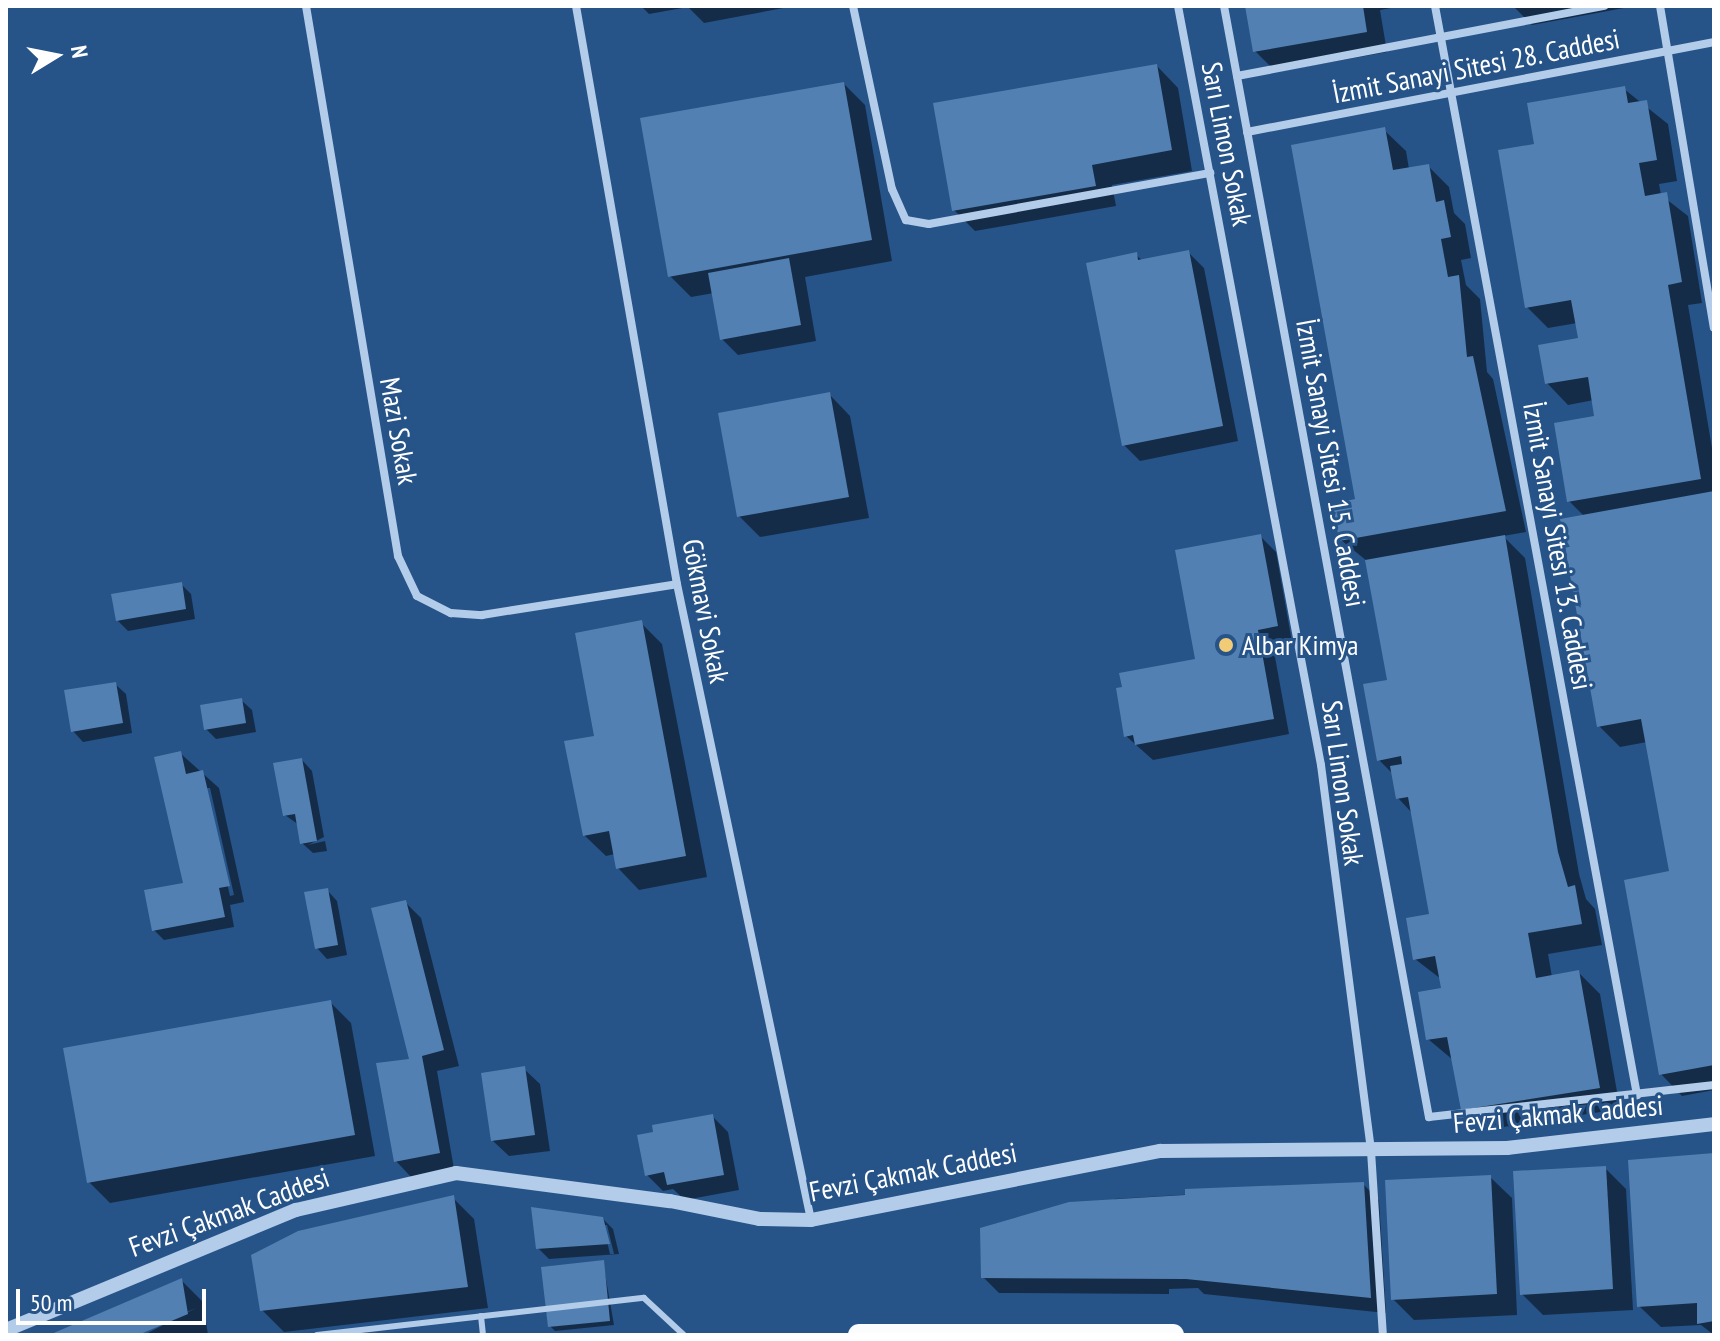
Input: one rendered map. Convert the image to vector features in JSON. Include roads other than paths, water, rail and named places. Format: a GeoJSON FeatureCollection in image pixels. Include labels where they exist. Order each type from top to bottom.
{"type":"FeatureCollection","features":[{"type":"Feature","properties":{"kind":"highway"},"geometry":{"type":"LineString","coordinates":[[859,1335],[1173,1335]]}},
{"type":"Feature","properties":{"kind":"street","name":"Mazi Sokak"},"geometry":{"type":"LineString","coordinates":[[306,6],[398,556],[417,596],[451,613],[482,615],[677,584]]}},
{"type":"Feature","properties":{"kind":"street","name":"Gökmavi Sokak"},"geometry":{"type":"LineString","coordinates":[[576,6],[677,584],[811,1220]]}},
{"type":"Feature","properties":{"kind":"street"},"geometry":{"type":"LineString","coordinates":[[853,6],[892,189],[906,220],[929,224],[1210,173]]}},
{"type":"Feature","properties":{"kind":"street","name":"Sarı Limon Sokak"},"geometry":{"type":"LineString","coordinates":[[1178,6],[1321,765],[1371,1151],[1383,1335]]}},
{"type":"Feature","properties":{"kind":"street","name":"İzmit Sanayi Sitesi 15. Caddesi"},"geometry":{"type":"LineString","coordinates":[[1224,6],[1429,1117],[1637,1095]]}},
{"type":"Feature","properties":{"kind":"street","name":"İzmit Sanayi Sitesi 13. Caddesi"},"geometry":{"type":"LineString","coordinates":[[1435,6],[1637,1095]]}},
{"type":"Feature","properties":{"kind":"street","name":"İzmit Sanayi Sitesi 28. Caddesi"},"geometry":{"type":"LineString","coordinates":[[1237,76],[1604,6]]}},
{"type":"Feature","properties":{"kind":"street"},"geometry":{"type":"LineString","coordinates":[[1660,6],[1664,53],[1714,327]]}},
{"type":"Feature","properties":{"kind":"street","name":"İzmit Sanayi Sitesi 28. Caddesi"},"geometry":{"type":"LineString","coordinates":[[1247,132],[1714,42]]}},
{"type":"Feature","properties":{"kind":"street"},"geometry":{"type":"LineString","coordinates":[[1637,1095],[1714,1085]]}},
{"type":"Feature","properties":{"kind":"street","name":"Fevzi Çakmak Caddesi"},"geometry":{"type":"LineString","coordinates":[[6,1330],[283,1214],[456,1173],[670,1201],[759,1219],[811,1220],[1160,1151],[1227,1147],[1371,1151],[1507,1148],[1714,1124]]}},
{"type":"Feature","properties":{"kind":"lane"},"geometry":{"type":"LineString","coordinates":[[317,1335],[644,1298],[684,1335]]}},
{"type":"Feature","properties":{"kind":"lane"},"geometry":{"type":"LineString","coordinates":[[481,1316],[483,1335]]}},
{"type":"Feature","properties":{"kind":"place","name":"Albar Kimya"},"geometry":{"type":"Point","coordinates":[1226,645]}}]}
